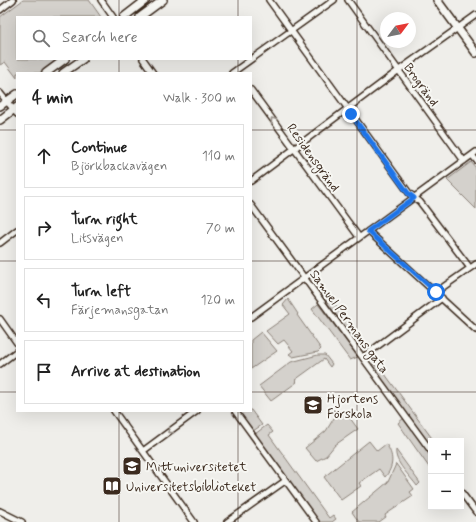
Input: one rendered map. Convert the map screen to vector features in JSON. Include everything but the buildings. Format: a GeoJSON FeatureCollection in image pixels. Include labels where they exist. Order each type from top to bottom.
{"type":"FeatureCollection","features":[{"type":"Feature","properties":{"kind":"main road"},"geometry":{"type":"LineString","coordinates":[[125,16],[146,0]]}},
{"type":"Feature","properties":{"kind":"main road"},"geometry":{"type":"LineString","coordinates":[[141,16],[163,0]]}},
{"type":"Feature","properties":{"kind":"main road"},"geometry":{"type":"LineString","coordinates":[[437,0],[476,53]]}},
{"type":"Feature","properties":{"kind":"main road"},"geometry":{"type":"LineString","coordinates":[[47,72],[64,60]]}},
{"type":"Feature","properties":{"kind":"main road"},"geometry":{"type":"LineString","coordinates":[[65,72],[81,60]]}},
{"type":"Feature","properties":{"kind":"main road"},"geometry":{"type":"LineString","coordinates":[[0,106],[16,95]]}},
{"type":"Feature","properties":{"kind":"main road"},"geometry":{"type":"LineString","coordinates":[[0,120],[16,110]]}},
{"type":"Feature","properties":{"kind":"street"},"geometry":{"type":"LineString","coordinates":[[0,10],[13,0]]}},
{"type":"Feature","properties":{"kind":"street"},"geometry":{"type":"LineString","coordinates":[[100,0],[112,16]]}},
{"type":"Feature","properties":{"kind":"street"},"geometry":{"type":"LineString","coordinates":[[268,0],[408,193],[420,202],[470,268]]}},
{"type":"Feature","properties":{"kind":"street"},"geometry":{"type":"LineString","coordinates":[[236,72],[334,0]]}},
{"type":"Feature","properties":{"kind":"street","name":"Brogränd"},"geometry":{"type":"LineString","coordinates":[[348,0],[464,161]]}},
{"type":"Feature","properties":{"kind":"street"},"geometry":{"type":"LineString","coordinates":[[252,180],[399,70],[476,15]]}},
{"type":"Feature","properties":{"kind":"street"},"geometry":{"type":"LineString","coordinates":[[144,60],[152,72]]}},
{"type":"Feature","properties":{"kind":"street","name":"Residensgränd"},"geometry":{"type":"LineString","coordinates":[[252,91],[359,237]]}},
{"type":"Feature","properties":{"kind":"street"},"geometry":{"type":"LineString","coordinates":[[0,93],[16,110]]}},
{"type":"Feature","properties":{"kind":"street"},"geometry":{"type":"LineString","coordinates":[[252,316],[474,154],[476,160]]}},
{"type":"Feature","properties":{"kind":"street","name":"Samuel Permans gata"},"geometry":{"type":"LineString","coordinates":[[252,205],[428,447]]}},
{"type":"Feature","properties":{"kind":"street"},"geometry":{"type":"LineString","coordinates":[[0,243],[16,231]]}},
{"type":"Feature","properties":{"kind":"street"},"geometry":{"type":"LineString","coordinates":[[368,231],[476,330]]}},
{"type":"Feature","properties":{"kind":"street"},"geometry":{"type":"LineString","coordinates":[[436,292],[476,264]]}},
{"type":"Feature","properties":{"kind":"street"},"geometry":{"type":"LineString","coordinates":[[363,357],[442,298]]}},
{"type":"Feature","properties":{"kind":"street"},"geometry":{"type":"LineString","coordinates":[[0,319],[16,343]]}},
{"type":"Feature","properties":{"kind":"street"},"geometry":{"type":"LineString","coordinates":[[0,364],[16,352]]}},
{"type":"Feature","properties":{"kind":"street"},"geometry":{"type":"LineString","coordinates":[[115,412],[194,522]]}},
{"type":"Feature","properties":{"kind":"street"},"geometry":{"type":"LineString","coordinates":[[143,451],[196,412]]}},
{"type":"Feature","properties":{"kind":"street"},"geometry":{"type":"LineString","coordinates":[[236,412],[316,522]]}},
{"type":"Feature","properties":{"kind":"street"},"geometry":{"type":"LineString","coordinates":[[227,522],[285,481]]}},
{"type":"Feature","properties":{"kind":"street"},"geometry":{"type":"LineString","coordinates":[[464,496],[476,512]]}},
{"type":"Feature","properties":{"kind":"street"},"geometry":{"type":"LineString","coordinates":[[0,511],[22,522]]}},
{"type":"Feature","properties":{"kind":"shaded area"},"geometry":{"type":"Polygon","coordinates":[[[23,0],[89,0],[100,16],[16,16],[16,60],[57,60],[40,72],[16,72],[16,77],[5,62],[0,65],[0,17],[23,0]]]}},
{"type":"Feature","properties":{"kind":"shaded area"},"geometry":{"type":"Polygon","coordinates":[[[471,162],[476,168],[476,209],[447,180],[471,162]]]}},
{"type":"Feature","properties":{"kind":"shaded area"},"geometry":{"type":"Polygon","coordinates":[[[318,283],[354,330],[364,347],[361,350],[315,285],[318,283]]]}},
{"type":"Feature","properties":{"kind":"shaded area"},"geometry":{"type":"Polygon","coordinates":[[[288,299],[298,314],[297,315],[321,349],[318,352],[293,357],[289,354],[293,351],[284,340],[278,344],[266,331],[290,314],[283,305],[288,299]]]}},
{"type":"Feature","properties":{"kind":"shaded area"},"geometry":{"type":"Polygon","coordinates":[[[318,304],[358,357],[350,360],[312,309],[318,304]]]}},
{"type":"Feature","properties":{"kind":"shaded area"},"geometry":{"type":"Polygon","coordinates":[[[261,332],[277,351],[252,368],[252,339],[261,332]]]}},
{"type":"Feature","properties":{"kind":"shaded area"},"geometry":{"type":"Polygon","coordinates":[[[318,355],[325,355],[332,364],[330,367],[324,359],[295,380],[297,382],[271,401],[259,386],[291,362],[318,355]]]}},
{"type":"Feature","properties":{"kind":"shaded area"},"geometry":{"type":"Polygon","coordinates":[[[373,364],[382,370],[432,438],[428,438],[428,443],[371,365],[373,364]]]}},
{"type":"Feature","properties":{"kind":"shaded area"},"geometry":{"type":"Polygon","coordinates":[[[344,410],[358,429],[335,445],[326,456],[316,461],[305,448],[326,431],[334,418],[344,410]]]}},
{"type":"Feature","properties":{"kind":"shaded area"},"geometry":{"type":"Polygon","coordinates":[[[252,411],[262,425],[253,431],[239,412],[252,411]]]}},
{"type":"Feature","properties":{"kind":"shaded area"},"geometry":{"type":"Polygon","coordinates":[[[404,418],[428,450],[428,466],[398,423],[404,418]]]}},
{"type":"Feature","properties":{"kind":"shaded area"},"geometry":{"type":"Polygon","coordinates":[[[267,425],[273,432],[269,435],[329,518],[333,515],[336,519],[332,522],[318,522],[255,434],[267,425]]]}},
{"type":"Feature","properties":{"kind":"shaded area"},"geometry":{"type":"Polygon","coordinates":[[[369,441],[377,451],[386,444],[389,448],[392,457],[390,469],[385,477],[379,469],[359,483],[361,486],[341,500],[324,477],[369,441]]]}},
{"type":"Feature","properties":{"kind":"shaded area"},"geometry":{"type":"Polygon","coordinates":[[[396,450],[420,483],[417,486],[397,459],[396,450]]]}},
{"type":"Feature","properties":{"kind":"shaded area"},"geometry":{"type":"Polygon","coordinates":[[[396,464],[414,489],[410,492],[413,496],[385,515],[386,517],[379,522],[359,522],[352,512],[388,482],[396,464]]]}},
{"type":"Feature","properties":{"kind":"place","name":"Hjortens Förskola"},"geometry":{"type":"Point","coordinates":[313,405]}},
{"type":"Feature","properties":{"kind":"place","name":"Mittuniversitetet"},"geometry":{"type":"Point","coordinates":[132,466]}},
{"type":"Feature","properties":{"kind":"place","name":"Universitetsbiblioteket"},"geometry":{"type":"Point","coordinates":[112,486]}},
{"type":"Feature","properties":{"kind":"route"},"geometry":{"type":"LineString","coordinates":[[351,114],[408,193],[414,198],[368,231],[436,292]]}}]}
